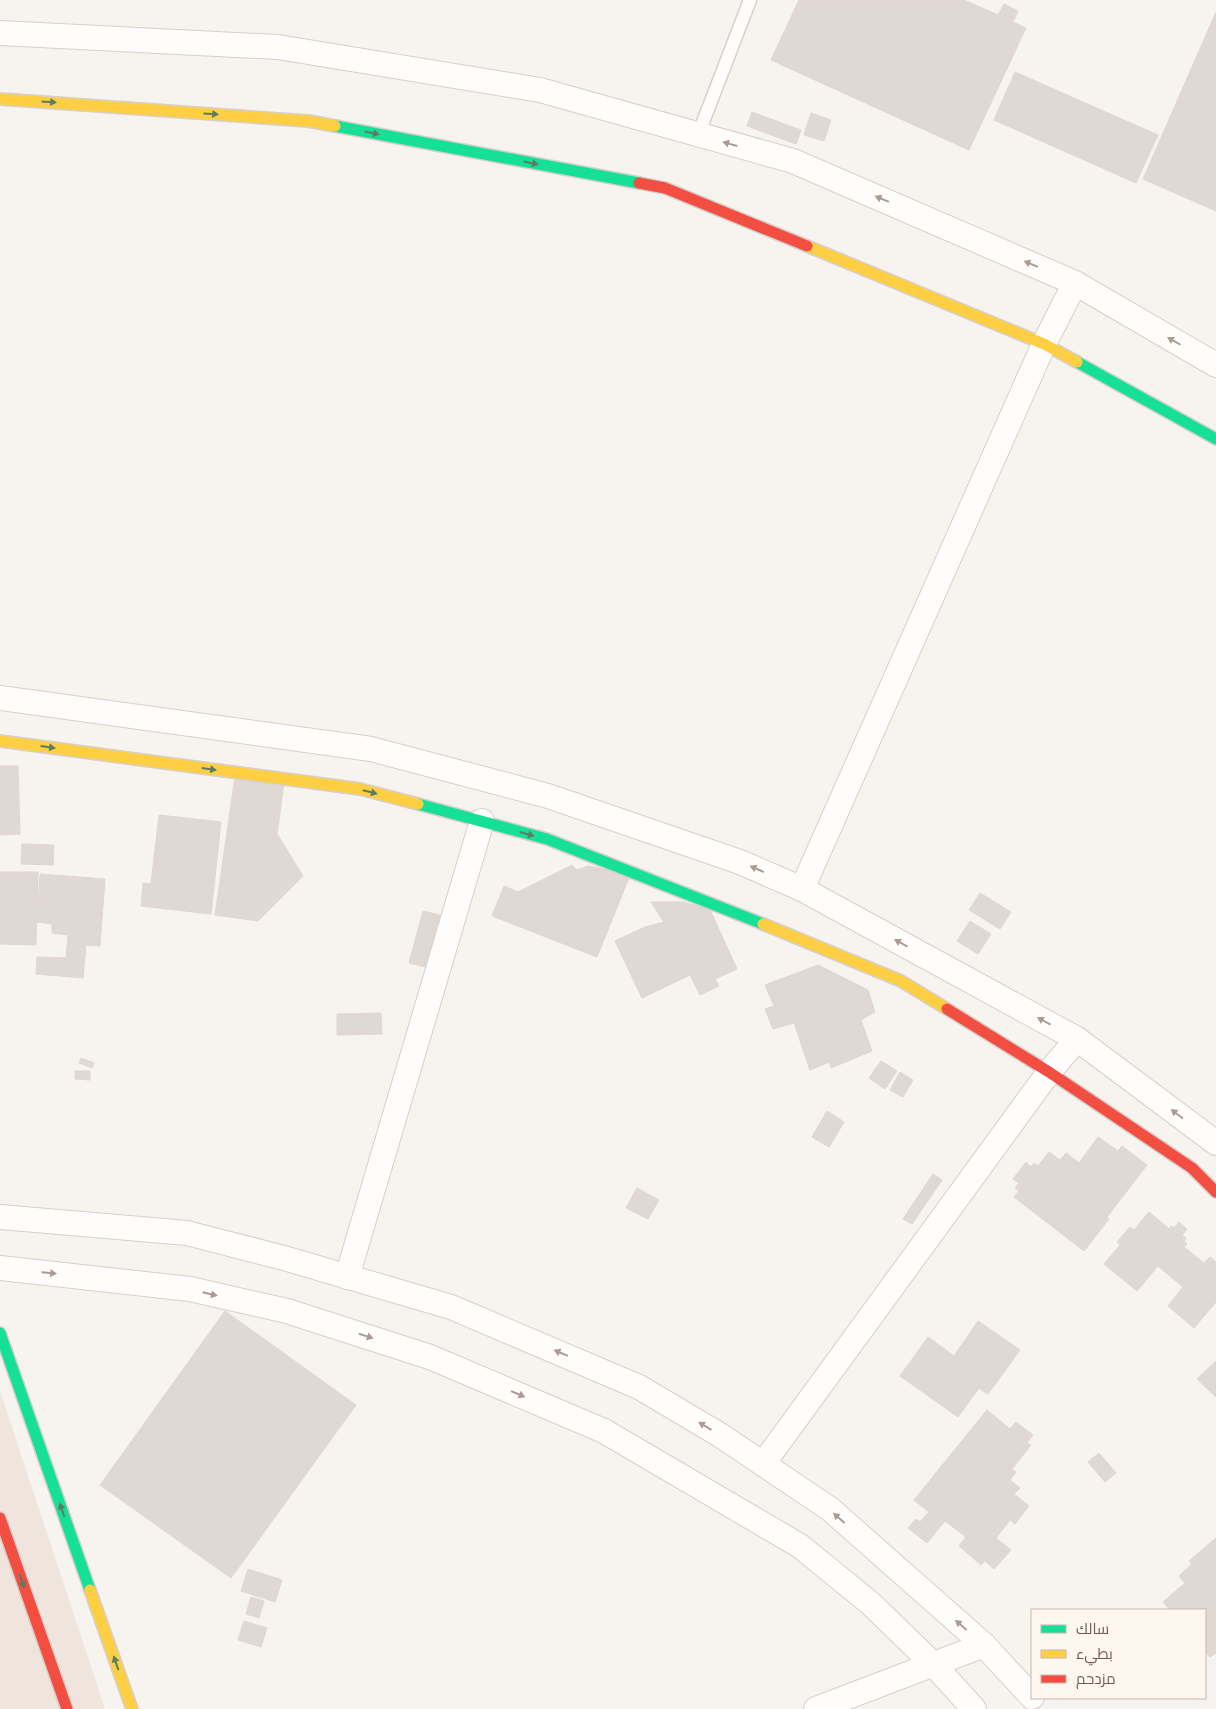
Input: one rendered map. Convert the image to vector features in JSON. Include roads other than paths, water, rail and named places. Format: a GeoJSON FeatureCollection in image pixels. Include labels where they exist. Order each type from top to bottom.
{"type":"FeatureCollection","features":[{"type":"Feature","properties":{"kind":"street"},"geometry":{"type":"LineString","coordinates":[[0,33],[278,47],[540,90],[793,161],[1075,283],[1216,365]]}},
{"type":"Feature","properties":{"kind":"street"},"geometry":{"type":"LineString","coordinates":[[0,99],[308,121],[665,188],[1044,344],[1216,439]]}},
{"type":"Feature","properties":{"kind":"street"},"geometry":{"type":"LineString","coordinates":[[802,889],[1044,344],[1075,283]]}},
{"type":"Feature","properties":{"kind":"street"},"geometry":{"type":"LineString","coordinates":[[0,698],[371,749],[548,796],[740,862],[802,889],[1076,1039],[1216,1143]]}},
{"type":"Feature","properties":{"kind":"street"},"geometry":{"type":"LineString","coordinates":[[0,741],[360,789],[482,821],[556,843],[726,908],[901,981],[1049,1072],[1192,1168],[1216,1192]]}},
{"type":"Feature","properties":{"kind":"street"},"geometry":{"type":"LineString","coordinates":[[346,1277],[482,821]]}},
{"type":"Feature","properties":{"kind":"street"},"geometry":{"type":"LineString","coordinates":[[763,1464],[1049,1072],[1076,1039]]}},
{"type":"Feature","properties":{"kind":"street"},"geometry":{"type":"LineString","coordinates":[[0,1217],[186,1234],[284,1258],[451,1307],[639,1387],[720,1435],[830,1509],[984,1645],[1031,1696]]}},
{"type":"Feature","properties":{"kind":"street"},"geometry":{"type":"LineString","coordinates":[[0,1268],[190,1289],[287,1311],[430,1356],[604,1431],[800,1546],[870,1603],[934,1666],[974,1709]]}},
{"type":"Feature","properties":{"kind":"street"},"geometry":{"type":"LineString","coordinates":[[0,1333],[132,1709]]}},
{"type":"Feature","properties":{"kind":"street"},"geometry":{"type":"LineString","coordinates":[[0,1518],[7,1562],[67,1709]]}},
{"type":"Feature","properties":{"kind":"street"},"geometry":{"type":"LineString","coordinates":[[816,1709],[934,1666],[984,1645]]}},
{"type":"Feature","properties":{"kind":"street"},"geometry":{"type":"LineString","coordinates":[[1034,1699],[1043,1709]]}},
{"type":"Feature","properties":{"kind":"lane"},"geometry":{"type":"LineString","coordinates":[[698,135],[750,0]]}}]}
